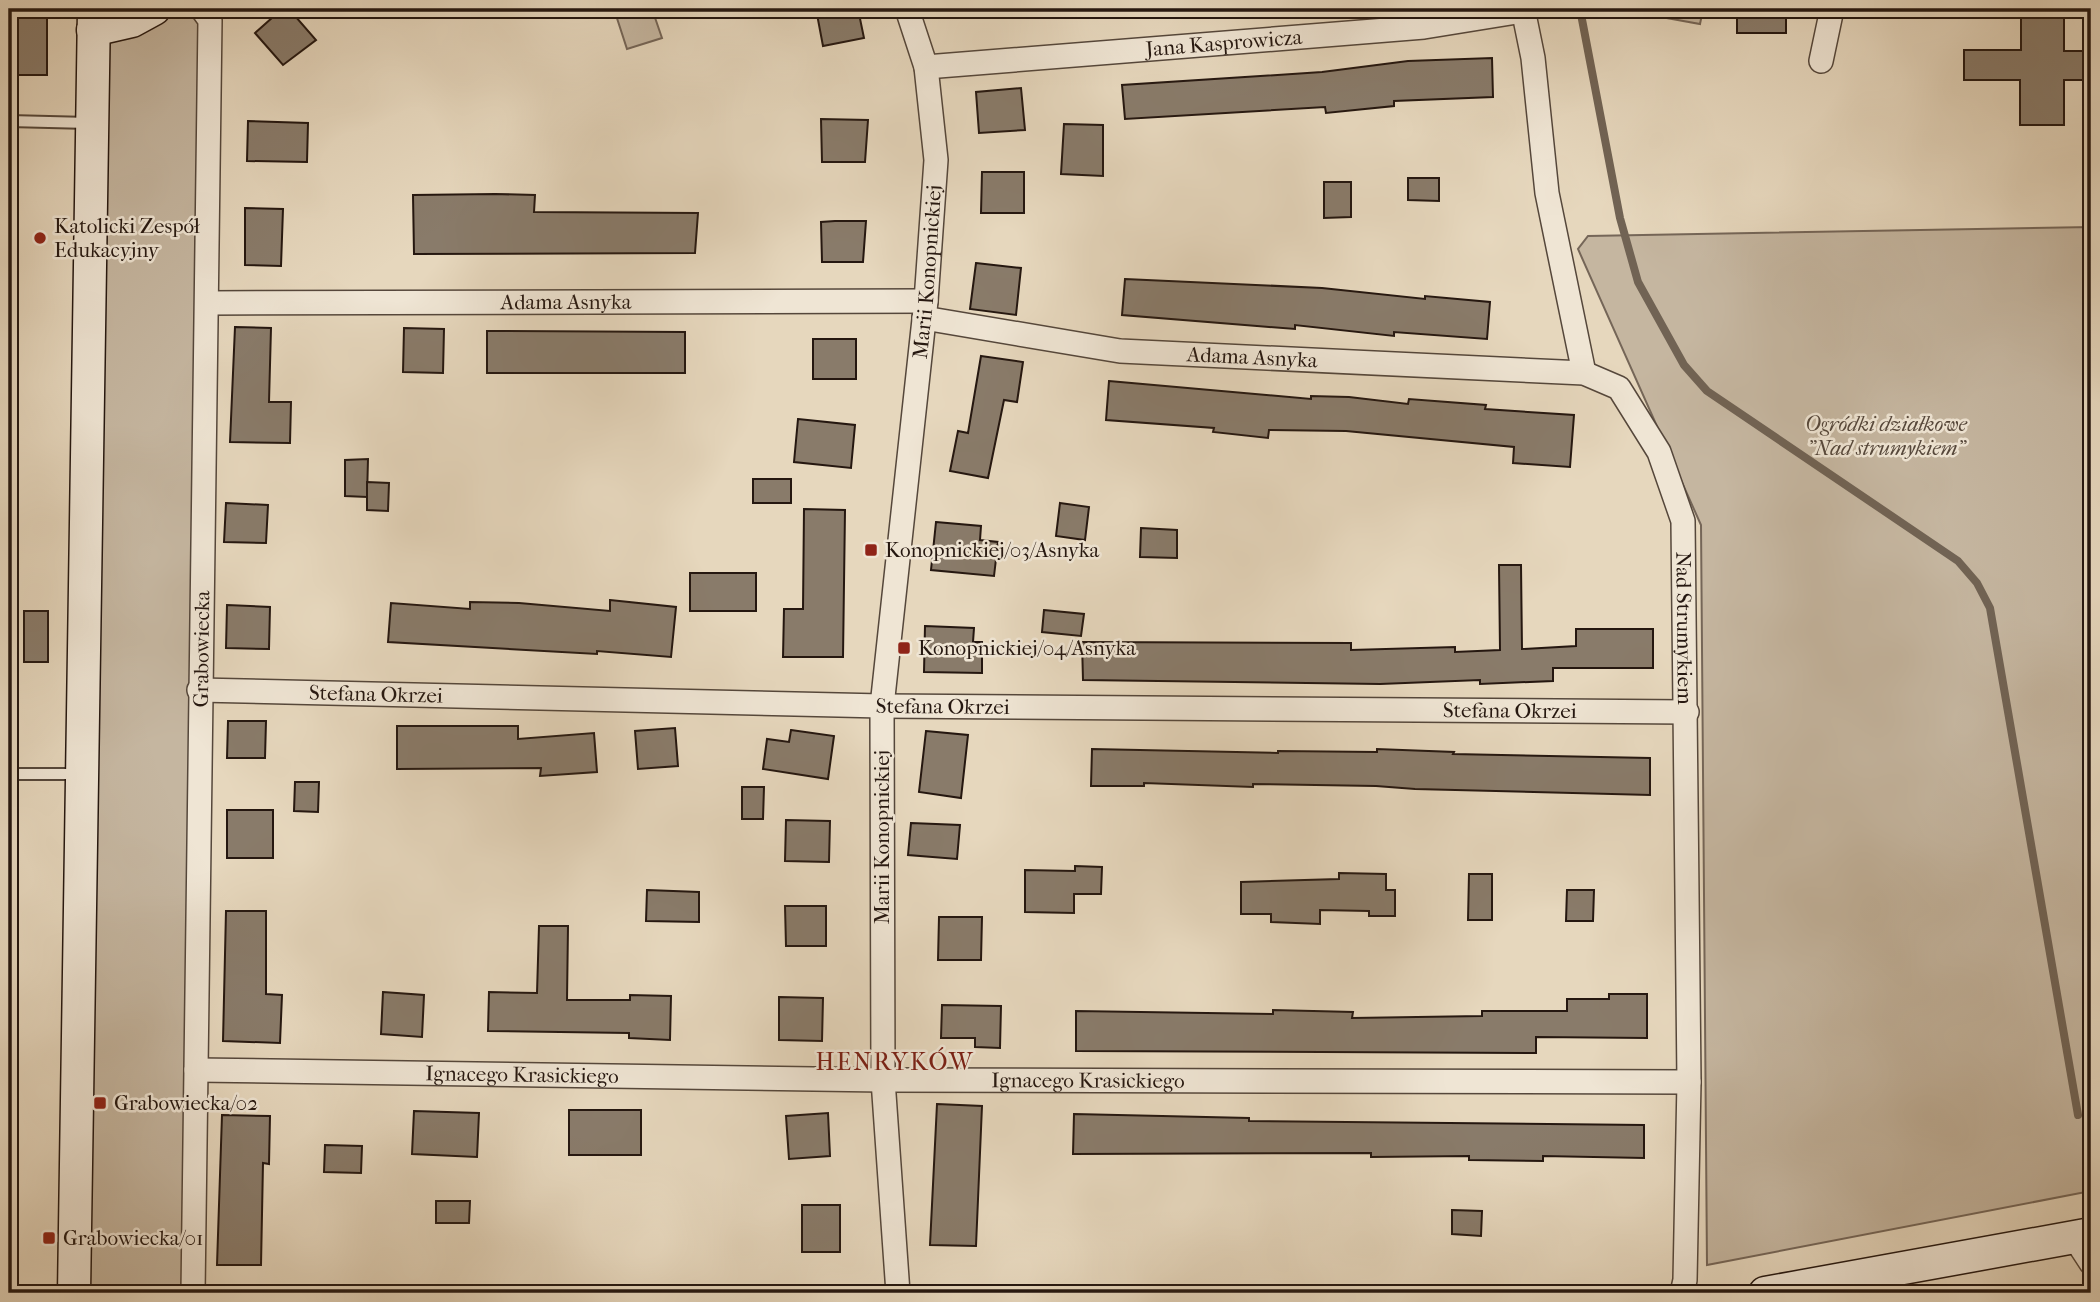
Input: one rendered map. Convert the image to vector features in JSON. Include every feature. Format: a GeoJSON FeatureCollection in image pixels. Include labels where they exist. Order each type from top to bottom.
{"type":"FeatureCollection","features":[{"type":"Feature","properties":{"kind":"street"},"geometry":{"type":"LineString","coordinates":[[74,1293],[94,19],[131,21],[155,9]]}},
{"type":"Feature","properties":{"kind":"street","name":"Grabowiecka"},"geometry":{"type":"LineString","coordinates":[[192,1293],[210,20],[202,9]]}},
{"type":"Feature","properties":{"kind":"street","name":"Marii Konopnickiej"},"geometry":{"type":"LineString","coordinates":[[898,1293],[883,1080],[882,706],[925,310],[936,160],[926,67],[907,9]]}},
{"type":"Feature","properties":{"kind":"street"},"geometry":{"type":"LineString","coordinates":[[1821,61],[1832,9]]}},
{"type":"Feature","properties":{"kind":"street"},"geometry":{"type":"LineString","coordinates":[[1523,10],[1532,58],[1547,193],[1584,373]]}},
{"type":"Feature","properties":{"kind":"street","name":"Jana Kasprowicza"},"geometry":{"type":"LineString","coordinates":[[926,67],[1424,27],[1523,10]]}},
{"type":"Feature","properties":{"kind":"street","name":"Adama Asnyka"},"geometry":{"type":"LineString","coordinates":[[207,303],[925,310],[1120,351],[1584,373]]}},
{"type":"Feature","properties":{"kind":"street","name":"Nad Strumykiem"},"geometry":{"type":"LineString","coordinates":[[1584,373],[1619,388],[1659,452],[1683,521],[1689,1082],[1685,1280],[1682,1293]]}},
{"type":"Feature","properties":{"kind":"street","name":"Stefana Okrzei"},"geometry":{"type":"LineString","coordinates":[[199,690],[882,706],[1687,712]]}},
{"type":"Feature","properties":{"kind":"street","name":"Ignacego Krasickiego"},"geometry":{"type":"LineString","coordinates":[[196,1070],[883,1080],[1689,1082]]}},
{"type":"Feature","properties":{"kind":"street"},"geometry":{"type":"LineString","coordinates":[[1765,1293],[2083,1235],[2091,1263]]}},
{"type":"Feature","properties":{"kind":"lane"},"geometry":{"type":"LineString","coordinates":[[9,121],[92,123]]}},
{"type":"Feature","properties":{"kind":"lane"},"geometry":{"type":"LineString","coordinates":[[9,774],[82,774]]}},
{"type":"Feature","properties":{"kind":"green space"},"geometry":{"type":"Polygon","coordinates":[[[154,9],[202,9],[193,1293],[74,1293],[93,30],[154,9]]]}},
{"type":"Feature","properties":{"kind":"green space"},"geometry":{"type":"Polygon","coordinates":[[[614,9],[652,9],[662,38],[627,49],[614,9]]]}},
{"type":"Feature","properties":{"kind":"green space"},"geometry":{"type":"Polygon","coordinates":[[[1617,9],[1703,9],[1700,24],[1617,9]]]}},
{"type":"Feature","properties":{"kind":"green space","name":"Ogródki działkowe \"Nad strumykiem\""},"geometry":{"type":"Polygon","coordinates":[[[2091,227],[2091,1191],[1707,1265],[1701,525],[1578,249],[1588,236],[2091,227]]]}},
{"type":"Feature","properties":{"kind":"building"},"geometry":{"type":"Polygon","coordinates":[[[9,9],[47,9],[47,75],[9,75],[9,9]]]}},
{"type":"Feature","properties":{"kind":"building"},"geometry":{"type":"Polygon","coordinates":[[[282,9],[289,9],[316,40],[283,65],[255,33],[282,9]]]}},
{"type":"Feature","properties":{"kind":"building"},"geometry":{"type":"Polygon","coordinates":[[[816,9],[858,9],[864,38],[823,46],[816,9]]]}},
{"type":"Feature","properties":{"kind":"building"},"geometry":{"type":"Polygon","coordinates":[[[1737,9],[1786,9],[1786,33],[1737,33],[1737,9]]]}},
{"type":"Feature","properties":{"kind":"building"},"geometry":{"type":"Polygon","coordinates":[[[2021,9],[2064,9],[2064,51],[2091,51],[2091,80],[2064,80],[2064,125],[2020,125],[2020,80],[1964,80],[1964,50],[2021,50],[2021,9]]]}},
{"type":"Feature","properties":{"kind":"building"},"geometry":{"type":"Polygon","coordinates":[[[1492,58],[1493,97],[1394,101],[1394,106],[1326,113],[1325,107],[1125,119],[1122,85],[1322,72],[1408,61],[1492,58]]]}},
{"type":"Feature","properties":{"kind":"building"},"geometry":{"type":"Polygon","coordinates":[[[1021,88],[1025,130],[979,133],[976,92],[1021,88]]]}},
{"type":"Feature","properties":{"kind":"building"},"geometry":{"type":"Polygon","coordinates":[[[821,119],[868,120],[865,162],[822,162],[821,119]]]}},
{"type":"Feature","properties":{"kind":"building"},"geometry":{"type":"Polygon","coordinates":[[[248,121],[308,123],[307,162],[247,161],[248,121]]]}},
{"type":"Feature","properties":{"kind":"building"},"geometry":{"type":"Polygon","coordinates":[[[1064,124],[1103,125],[1103,176],[1061,174],[1064,124]]]}},
{"type":"Feature","properties":{"kind":"building"},"geometry":{"type":"Polygon","coordinates":[[[982,172],[1024,172],[1024,213],[981,213],[982,172]]]}},
{"type":"Feature","properties":{"kind":"building"},"geometry":{"type":"Polygon","coordinates":[[[1408,178],[1439,178],[1439,201],[1408,200],[1408,178]]]}},
{"type":"Feature","properties":{"kind":"building"},"geometry":{"type":"Polygon","coordinates":[[[1324,182],[1351,182],[1351,217],[1324,218],[1324,182]]]}},
{"type":"Feature","properties":{"kind":"building"},"geometry":{"type":"Polygon","coordinates":[[[413,195],[535,195],[534,212],[698,213],[695,253],[414,254],[413,195]]]}},
{"type":"Feature","properties":{"kind":"building"},"geometry":{"type":"Polygon","coordinates":[[[245,208],[283,209],[281,266],[245,265],[245,208]]]}},
{"type":"Feature","properties":{"kind":"building"},"geometry":{"type":"Polygon","coordinates":[[[866,221],[863,262],[822,262],[821,222],[866,221]]]}},
{"type":"Feature","properties":{"kind":"building"},"geometry":{"type":"Polygon","coordinates":[[[976,263],[1021,268],[1016,315],[970,309],[976,263]]]}},
{"type":"Feature","properties":{"kind":"building"},"geometry":{"type":"Polygon","coordinates":[[[1125,279],[1322,288],[1425,299],[1425,296],[1490,302],[1487,339],[1394,332],[1394,336],[1295,325],[1295,329],[1122,315],[1125,279]]]}},
{"type":"Feature","properties":{"kind":"building"},"geometry":{"type":"Polygon","coordinates":[[[235,327],[271,328],[269,402],[291,402],[290,443],[230,442],[235,327]]]}},
{"type":"Feature","properties":{"kind":"building"},"geometry":{"type":"Polygon","coordinates":[[[404,328],[444,329],[443,373],[403,372],[404,328]]]}},
{"type":"Feature","properties":{"kind":"building"},"geometry":{"type":"Polygon","coordinates":[[[487,331],[685,332],[685,373],[487,373],[487,331]]]}},
{"type":"Feature","properties":{"kind":"building"},"geometry":{"type":"Polygon","coordinates":[[[813,339],[856,339],[856,379],[813,379],[813,339]]]}},
{"type":"Feature","properties":{"kind":"building"},"geometry":{"type":"Polygon","coordinates":[[[981,356],[1023,362],[1017,402],[1004,400],[988,478],[950,471],[958,431],[968,433],[981,356]]]}},
{"type":"Feature","properties":{"kind":"building"},"geometry":{"type":"Polygon","coordinates":[[[1109,381],[1311,399],[1311,396],[1349,397],[1408,404],[1409,399],[1486,405],[1485,409],[1574,415],[1570,467],[1513,463],[1514,447],[1346,431],[1269,430],[1268,438],[1213,432],[1214,428],[1106,420],[1109,381]]]}},
{"type":"Feature","properties":{"kind":"building"},"geometry":{"type":"Polygon","coordinates":[[[798,419],[855,425],[851,468],[794,462],[798,419]]]}},
{"type":"Feature","properties":{"kind":"building"},"geometry":{"type":"Polygon","coordinates":[[[368,459],[367,497],[345,496],[345,460],[368,459]]]}},
{"type":"Feature","properties":{"kind":"building"},"geometry":{"type":"Polygon","coordinates":[[[753,479],[791,479],[791,503],[753,503],[753,479]]]}},
{"type":"Feature","properties":{"kind":"building"},"geometry":{"type":"Polygon","coordinates":[[[367,482],[389,483],[388,511],[367,510],[367,482]]]}},
{"type":"Feature","properties":{"kind":"building"},"geometry":{"type":"Polygon","coordinates":[[[226,503],[268,505],[266,543],[224,542],[226,503]]]}},
{"type":"Feature","properties":{"kind":"building"},"geometry":{"type":"Polygon","coordinates":[[[1060,503],[1089,507],[1085,540],[1056,536],[1060,503]]]}},
{"type":"Feature","properties":{"kind":"building"},"geometry":{"type":"Polygon","coordinates":[[[804,509],[845,510],[843,657],[783,657],[784,609],[803,609],[804,509]]]}},
{"type":"Feature","properties":{"kind":"building"},"geometry":{"type":"Polygon","coordinates":[[[936,522],[981,526],[980,540],[998,542],[994,576],[931,570],[936,522]]]}},
{"type":"Feature","properties":{"kind":"building"},"geometry":{"type":"Polygon","coordinates":[[[1141,528],[1177,530],[1177,558],[1140,557],[1141,528]]]}},
{"type":"Feature","properties":{"kind":"building"},"geometry":{"type":"Polygon","coordinates":[[[1499,565],[1521,565],[1522,649],[1576,646],[1576,629],[1653,629],[1653,668],[1553,668],[1553,681],[1480,684],[1480,680],[1380,684],[1083,680],[1082,642],[1351,643],[1351,650],[1455,647],[1455,652],[1500,650],[1499,565]]]}},
{"type":"Feature","properties":{"kind":"building"},"geometry":{"type":"Polygon","coordinates":[[[690,573],[756,573],[756,611],[690,611],[690,573]]]}},
{"type":"Feature","properties":{"kind":"building"},"geometry":{"type":"Polygon","coordinates":[[[610,600],[676,607],[671,657],[388,642],[391,603],[470,609],[470,602],[519,603],[610,611],[610,600]]]}},
{"type":"Feature","properties":{"kind":"building"},"geometry":{"type":"Polygon","coordinates":[[[227,605],[270,607],[269,649],[226,648],[227,605]]]}},
{"type":"Feature","properties":{"kind":"building"},"geometry":{"type":"Polygon","coordinates":[[[1044,610],[1084,614],[1081,636],[1042,632],[1044,610]]]}},
{"type":"Feature","properties":{"kind":"building"},"geometry":{"type":"Polygon","coordinates":[[[24,611],[48,611],[48,662],[24,662],[24,611]]]}},
{"type":"Feature","properties":{"kind":"building"},"geometry":{"type":"Polygon","coordinates":[[[925,626],[974,628],[973,642],[982,642],[982,673],[924,672],[925,626]]]}},
{"type":"Feature","properties":{"kind":"building"},"geometry":{"type":"Polygon","coordinates":[[[228,721],[266,721],[265,758],[227,758],[228,721]]]}},
{"type":"Feature","properties":{"kind":"building"},"geometry":{"type":"Polygon","coordinates":[[[397,726],[518,726],[518,739],[594,733],[597,772],[540,776],[541,768],[397,769],[397,726]]]}},
{"type":"Feature","properties":{"kind":"building"},"geometry":{"type":"Polygon","coordinates":[[[675,728],[678,766],[638,769],[635,731],[675,728]]]}},
{"type":"Feature","properties":{"kind":"building"},"geometry":{"type":"Polygon","coordinates":[[[791,730],[834,736],[828,779],[763,769],[767,739],[789,742],[791,730]]]}},
{"type":"Feature","properties":{"kind":"building"},"geometry":{"type":"Polygon","coordinates":[[[926,731],[968,735],[961,798],[919,792],[926,731]]]}},
{"type":"Feature","properties":{"kind":"building"},"geometry":{"type":"Polygon","coordinates":[[[1092,749],[1278,753],[1377,752],[1377,749],[1454,752],[1453,754],[1650,758],[1650,795],[1253,784],[1253,787],[1144,783],[1144,786],[1091,786],[1092,749]]]}},
{"type":"Feature","properties":{"kind":"building"},"geometry":{"type":"Polygon","coordinates":[[[295,782],[319,782],[318,812],[294,811],[295,782]]]}},
{"type":"Feature","properties":{"kind":"building"},"geometry":{"type":"Polygon","coordinates":[[[742,787],[764,787],[763,819],[742,819],[742,787]]]}},
{"type":"Feature","properties":{"kind":"building"},"geometry":{"type":"Polygon","coordinates":[[[227,810],[273,810],[273,858],[227,858],[227,810]]]}},
{"type":"Feature","properties":{"kind":"building"},"geometry":{"type":"Polygon","coordinates":[[[786,820],[830,821],[829,862],[785,861],[786,820]]]}},
{"type":"Feature","properties":{"kind":"building"},"geometry":{"type":"Polygon","coordinates":[[[911,823],[960,825],[957,859],[908,855],[911,823]]]}},
{"type":"Feature","properties":{"kind":"building"},"geometry":{"type":"Polygon","coordinates":[[[1075,866],[1102,867],[1101,894],[1074,894],[1074,913],[1025,912],[1025,870],[1075,871],[1075,866]]]}},
{"type":"Feature","properties":{"kind":"building"},"geometry":{"type":"Polygon","coordinates":[[[1339,873],[1386,874],[1386,890],[1395,890],[1395,916],[1369,916],[1369,911],[1320,910],[1320,924],[1271,922],[1271,914],[1241,914],[1241,882],[1339,879],[1339,873]]]}},
{"type":"Feature","properties":{"kind":"building"},"geometry":{"type":"Polygon","coordinates":[[[1469,874],[1492,874],[1492,920],[1468,920],[1469,874]]]}},
{"type":"Feature","properties":{"kind":"building"},"geometry":{"type":"Polygon","coordinates":[[[647,890],[699,892],[699,922],[646,921],[647,890]]]}},
{"type":"Feature","properties":{"kind":"building"},"geometry":{"type":"Polygon","coordinates":[[[1567,890],[1594,890],[1593,921],[1566,921],[1567,890]]]}},
{"type":"Feature","properties":{"kind":"building"},"geometry":{"type":"Polygon","coordinates":[[[785,906],[826,906],[826,946],[786,946],[785,906]]]}},
{"type":"Feature","properties":{"kind":"building"},"geometry":{"type":"Polygon","coordinates":[[[226,911],[266,911],[266,994],[282,995],[280,1043],[223,1041],[226,911]]]}},
{"type":"Feature","properties":{"kind":"building"},"geometry":{"type":"Polygon","coordinates":[[[939,917],[982,917],[981,960],[938,960],[939,917]]]}},
{"type":"Feature","properties":{"kind":"building"},"geometry":{"type":"Polygon","coordinates":[[[539,926],[568,926],[567,1000],[630,1000],[630,995],[671,996],[670,1040],[629,1038],[629,1033],[488,1031],[489,992],[537,993],[539,926]]]}},
{"type":"Feature","properties":{"kind":"building"},"geometry":{"type":"Polygon","coordinates":[[[383,992],[424,995],[422,1037],[381,1034],[383,992]]]}},
{"type":"Feature","properties":{"kind":"building"},"geometry":{"type":"Polygon","coordinates":[[[1609,994],[1647,994],[1647,1038],[1536,1037],[1536,1053],[1076,1051],[1076,1011],[1273,1014],[1273,1010],[1353,1012],[1352,1018],[1482,1016],[1482,1011],[1567,1011],[1567,999],[1609,999],[1609,994]]]}},
{"type":"Feature","properties":{"kind":"building"},"geometry":{"type":"Polygon","coordinates":[[[779,997],[823,998],[822,1041],[779,1040],[779,997]]]}},
{"type":"Feature","properties":{"kind":"building"},"geometry":{"type":"Polygon","coordinates":[[[942,1005],[1001,1006],[1000,1048],[975,1047],[975,1038],[941,1038],[942,1005]]]}},
{"type":"Feature","properties":{"kind":"building"},"geometry":{"type":"Polygon","coordinates":[[[937,1104],[982,1106],[976,1246],[930,1245],[937,1104]]]}},
{"type":"Feature","properties":{"kind":"building"},"geometry":{"type":"Polygon","coordinates":[[[569,1110],[641,1110],[641,1155],[569,1155],[569,1110]]]}},
{"type":"Feature","properties":{"kind":"building"},"geometry":{"type":"Polygon","coordinates":[[[414,1111],[479,1113],[477,1157],[412,1154],[414,1111]]]}},
{"type":"Feature","properties":{"kind":"building"},"geometry":{"type":"Polygon","coordinates":[[[828,1113],[830,1156],[789,1159],[786,1116],[828,1113]]]}},
{"type":"Feature","properties":{"kind":"building"},"geometry":{"type":"Polygon","coordinates":[[[1074,1114],[1249,1118],[1249,1121],[1644,1125],[1644,1158],[1543,1156],[1543,1161],[1469,1160],[1469,1156],[1371,1157],[1371,1153],[1073,1154],[1074,1114]]]}},
{"type":"Feature","properties":{"kind":"building"},"geometry":{"type":"Polygon","coordinates":[[[222,1115],[270,1116],[269,1164],[263,1163],[261,1265],[217,1265],[222,1115]]]}},
{"type":"Feature","properties":{"kind":"building"},"geometry":{"type":"Polygon","coordinates":[[[325,1145],[362,1146],[361,1173],[324,1172],[325,1145]]]}},
{"type":"Feature","properties":{"kind":"building"},"geometry":{"type":"Polygon","coordinates":[[[436,1201],[470,1201],[469,1223],[436,1223],[436,1201]]]}},
{"type":"Feature","properties":{"kind":"building"},"geometry":{"type":"Polygon","coordinates":[[[802,1205],[840,1205],[840,1252],[802,1252],[802,1205]]]}},
{"type":"Feature","properties":{"kind":"building"},"geometry":{"type":"Polygon","coordinates":[[[1452,1210],[1482,1211],[1481,1236],[1452,1234],[1452,1210]]]}},
{"type":"Feature","properties":{"kind":"waterway"},"geometry":{"type":"LineString","coordinates":[[1580,9],[1620,218],[1638,282],[1684,365],[1707,391],[1958,561],[1977,583],[1990,608],[2078,1115]]}},
{"type":"Feature","properties":{"kind":"place","name":"Katolicki Zespół Edukacyjny"},"geometry":{"type":"Point","coordinates":[40,238]}},
{"type":"Feature","properties":{"kind":"place","name":"Konopnickiej/03/Asnyka"},"geometry":{"type":"Point","coordinates":[871,550]}},
{"type":"Feature","properties":{"kind":"place","name":"Konopnickiej/04/Asnyka"},"geometry":{"type":"Point","coordinates":[904,648]}},
{"type":"Feature","properties":{"kind":"place","name":"Grabowiecka/02"},"geometry":{"type":"Point","coordinates":[100,1103]}},
{"type":"Feature","properties":{"kind":"place","name":"Grabowiecka/01"},"geometry":{"type":"Point","coordinates":[49,1238]}},
{"type":"Feature","properties":{"kind":"district","name":"HENRYKÓW"},"geometry":{"type":"Point","coordinates":[895,1062]}}]}
